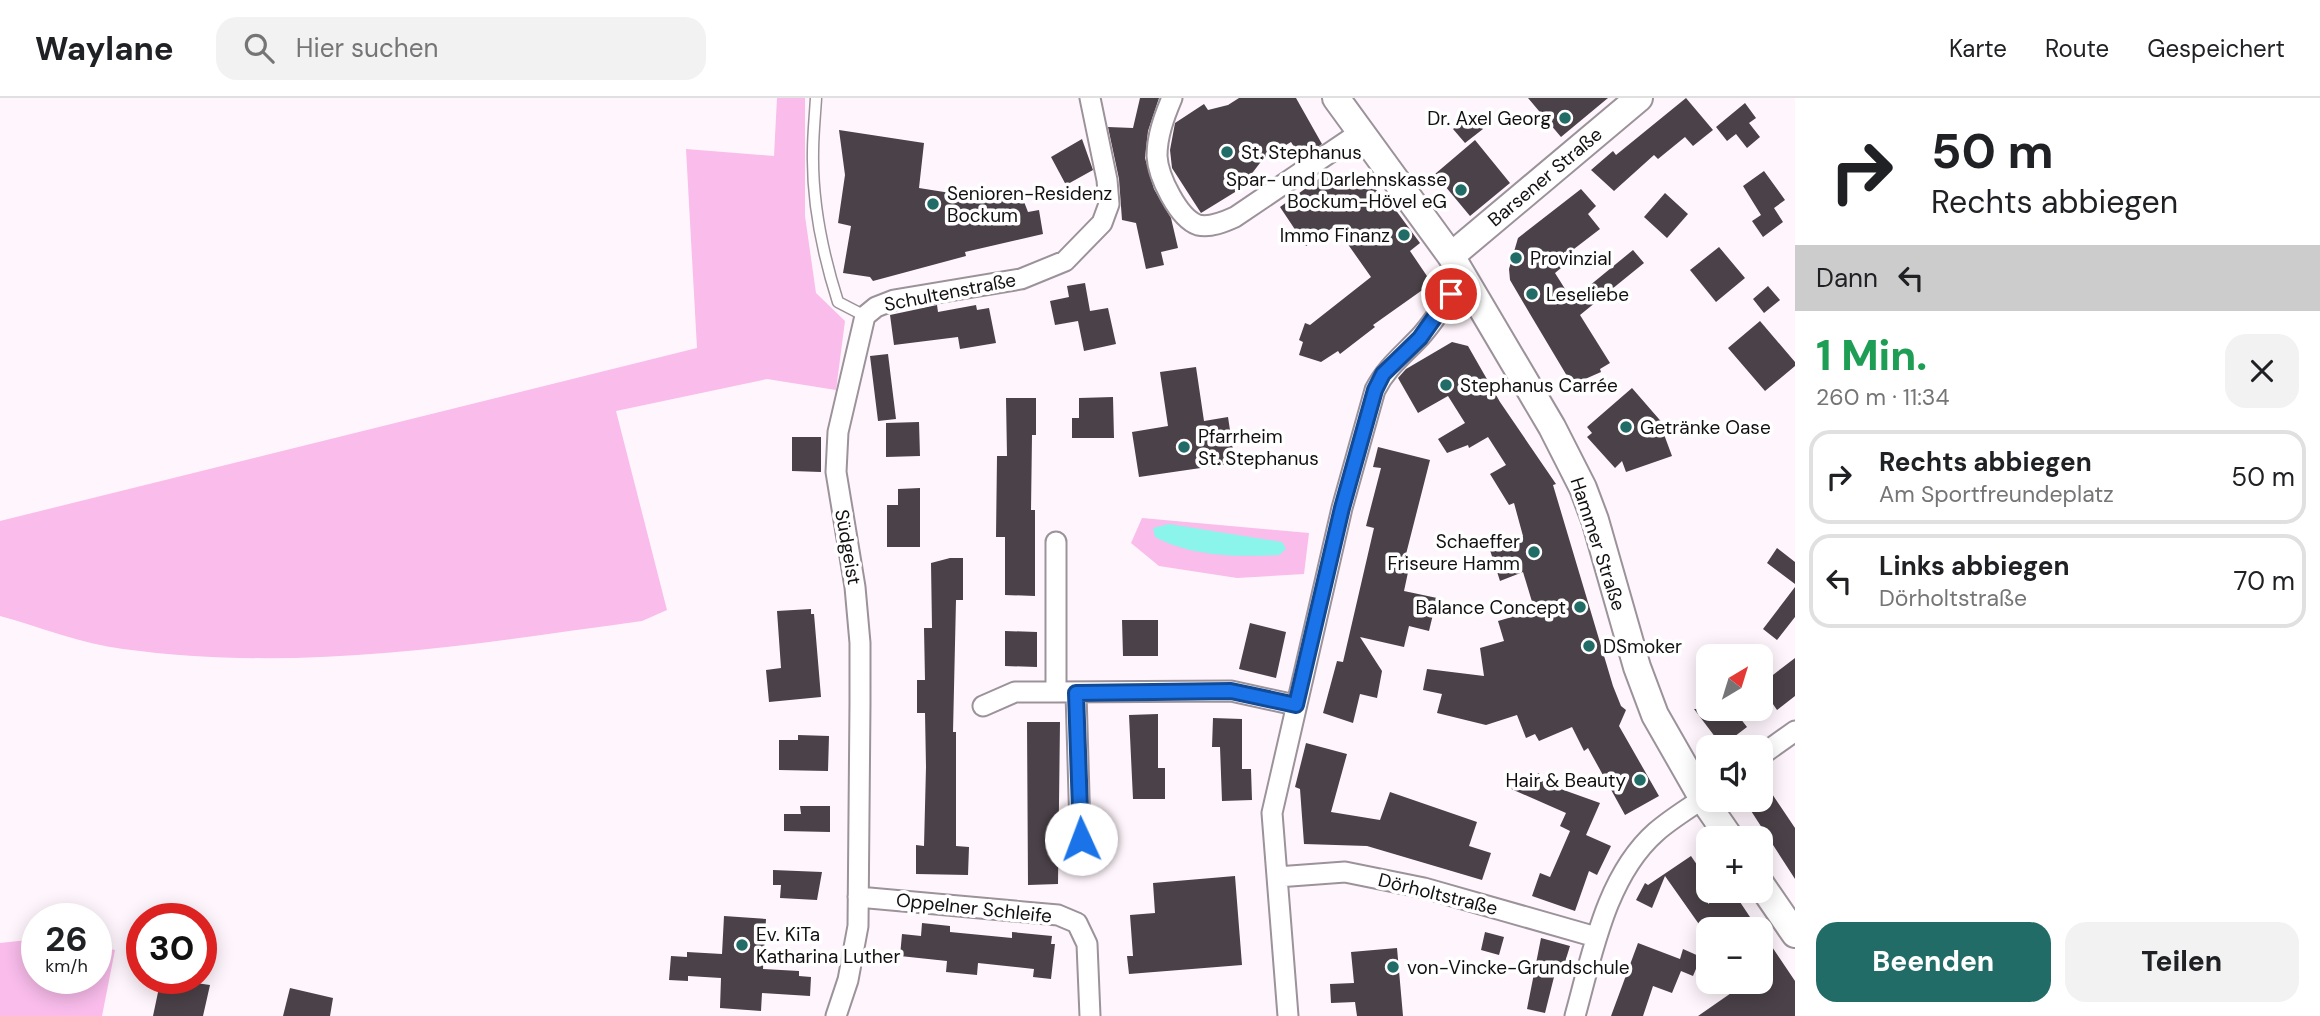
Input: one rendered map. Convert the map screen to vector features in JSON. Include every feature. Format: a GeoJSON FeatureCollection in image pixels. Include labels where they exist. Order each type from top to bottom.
{"type":"FeatureCollection","features":[{"type":"Feature","properties":{"kind":"main road","name":"Hammer Straße"},"geometry":{"type":"LineString","coordinates":[[1336,98],[1451,256],[1552,427],[1583,488],[1603,547],[1637,667],[1655,715],[1696,782]]}},
{"type":"Feature","properties":{"kind":"main road","name":"Barsener Straße"},"geometry":{"type":"LineString","coordinates":[[1451,256],[1639,98]]}},
{"type":"Feature","properties":{"kind":"main road"},"geometry":{"type":"LineString","coordinates":[[1773,902],[1795,934]]}},
{"type":"Feature","properties":{"kind":"street","name":"Schultenstraße"},"geometry":{"type":"LineString","coordinates":[[865,316],[876,307],[894,300],[1021,279],[1065,261],[1102,223],[1109,204],[1107,180],[1090,98]]}},
{"type":"Feature","properties":{"kind":"street"},"geometry":{"type":"LineString","coordinates":[[1172,98],[1160,130],[1157,158],[1165,187],[1183,213],[1198,225],[1217,225],[1235,217],[1359,133]]}},
{"type":"Feature","properties":{"kind":"street"},"geometry":{"type":"LineString","coordinates":[[1288,1016],[1272,813],[1342,508],[1375,390],[1383,374],[1420,338],[1451,294],[1467,285]]}},
{"type":"Feature","properties":{"kind":"street","name":"Südgeist"},"geometry":{"type":"LineString","coordinates":[[836,1016],[848,980],[856,940],[860,643],[855,587],[836,472],[838,432],[865,316]]}},
{"type":"Feature","properties":{"kind":"street"},"geometry":{"type":"LineString","coordinates":[[1056,542],[1056,692]]}},
{"type":"Feature","properties":{"kind":"street"},"geometry":{"type":"LineString","coordinates":[[983,706],[1014,692],[1231,691],[1296,705]]}},
{"type":"Feature","properties":{"kind":"street"},"geometry":{"type":"LineString","coordinates":[[1076,693],[1081,863]]}},
{"type":"Feature","properties":{"kind":"street"},"geometry":{"type":"LineString","coordinates":[[1773,747],[1795,731]]}},
{"type":"Feature","properties":{"kind":"street"},"geometry":{"type":"LineString","coordinates":[[1575,1016],[1596,937],[1633,857],[1655,832],[1696,803]]}},
{"type":"Feature","properties":{"kind":"street","name":"Dörholtstraße"},"geometry":{"type":"LineString","coordinates":[[1277,877],[1345,872],[1424,888],[1596,937]]}},
{"type":"Feature","properties":{"kind":"street","name":"Oppelner Schleife"},"geometry":{"type":"LineString","coordinates":[[858,897],[1058,915],[1077,923],[1087,944],[1090,1016]]}},
{"type":"Feature","properties":{"kind":"lane"},"geometry":{"type":"LineString","coordinates":[[816,98],[813,154],[820,232],[838,302],[865,316]]}},
{"type":"Feature","properties":{"kind":"shaded area"},"geometry":{"type":"Polygon","coordinates":[[[777,98],[805,98],[805,216],[816,293],[845,321],[836,390],[767,379],[616,411],[667,610],[642,621],[448,647],[319,657],[255,658],[189,656],[108,647],[0,616],[0,521],[697,348],[686,149],[774,156],[777,98]]]}},
{"type":"Feature","properties":{"kind":"shaded area"},"geometry":{"type":"Polygon","coordinates":[[[1142,518],[1309,533],[1304,574],[1237,578],[1159,566],[1131,543],[1142,518]]]}},
{"type":"Feature","properties":{"kind":"shaded area"},"geometry":{"type":"Polygon","coordinates":[[[1169,524],[1282,542],[1286,549],[1279,555],[1263,556],[1184,549],[1155,537],[1153,528],[1169,524]]]}},
{"type":"Feature","properties":{"kind":"shaded area"},"geometry":{"type":"Polygon","coordinates":[[[21,941],[21,994],[106,994],[102,1016],[0,1016],[0,943],[21,941]]]}},
{"type":"Feature","properties":{"kind":"building"},"geometry":{"type":"Polygon","coordinates":[[[1140,98],[1159,98],[1148,131],[1145,158],[1154,189],[1171,218],[1178,248],[1161,252],[1164,265],[1146,269],[1136,223],[1122,220],[1119,179],[1108,127],[1133,128],[1140,98]]]}},
{"type":"Feature","properties":{"kind":"building","name":"St. Stephanus"},"geometry":{"type":"Polygon","coordinates":[[[1239,98],[1296,98],[1322,144],[1301,158],[1291,142],[1263,159],[1250,176],[1253,181],[1201,213],[1172,168],[1170,150],[1175,123],[1204,104],[1208,110],[1228,105],[1239,98]]]}},
{"type":"Feature","properties":{"kind":"building","name":"Dr. Axel Georg"},"geometry":{"type":"Polygon","coordinates":[[[1528,98],[1608,98],[1561,137],[1528,98]]]}},
{"type":"Feature","properties":{"kind":"building"},"geometry":{"type":"Polygon","coordinates":[[[1686,98],[1713,130],[1693,146],[1685,137],[1658,159],[1654,155],[1614,191],[1591,170],[1613,151],[1616,155],[1686,98]]]}},
{"type":"Feature","properties":{"kind":"building"},"geometry":{"type":"Polygon","coordinates":[[[1745,103],[1756,118],[1749,123],[1760,137],[1747,148],[1736,134],[1727,141],[1716,127],[1745,103]]]}},
{"type":"Feature","properties":{"kind":"building"},"geometry":{"type":"Polygon","coordinates":[[[1471,114],[1483,129],[1465,143],[1453,129],[1471,114]]]}},
{"type":"Feature","properties":{"kind":"building","name":"Senioren-Residenz Bockum"},"geometry":{"type":"Polygon","coordinates":[[[839,130],[924,143],[919,188],[982,198],[1019,189],[1028,212],[1039,210],[1043,234],[965,252],[966,256],[873,281],[870,277],[843,273],[851,226],[838,223],[845,175],[839,130]]]}},
{"type":"Feature","properties":{"kind":"building"},"geometry":{"type":"Polygon","coordinates":[[[1082,139],[1093,170],[1066,185],[1051,157],[1082,139]]]}},
{"type":"Feature","properties":{"kind":"building"},"geometry":{"type":"Polygon","coordinates":[[[1475,140],[1510,183],[1470,216],[1435,174],[1475,140]]]}},
{"type":"Feature","properties":{"kind":"building"},"geometry":{"type":"Polygon","coordinates":[[[1764,171],[1785,200],[1774,208],[1783,222],[1763,237],[1752,221],[1761,215],[1743,186],[1764,171]]]}},
{"type":"Feature","properties":{"kind":"building"},"geometry":{"type":"Polygon","coordinates":[[[1324,175],[1366,189],[1369,184],[1389,201],[1420,243],[1410,251],[1429,279],[1428,286],[1373,325],[1375,327],[1340,354],[1338,351],[1321,362],[1299,355],[1303,342],[1299,340],[1305,323],[1310,325],[1371,277],[1335,226],[1306,246],[1280,207],[1324,175]]]}},
{"type":"Feature","properties":{"kind":"building"},"geometry":{"type":"Polygon","coordinates":[[[1581,189],[1596,206],[1588,214],[1600,229],[1557,262],[1561,268],[1555,273],[1572,300],[1633,250],[1644,263],[1580,315],[1610,363],[1600,369],[1601,372],[1576,383],[1574,379],[1570,381],[1510,280],[1509,269],[1518,238],[1581,189]]]}},
{"type":"Feature","properties":{"kind":"building"},"geometry":{"type":"Polygon","coordinates":[[[1665,193],[1688,214],[1667,238],[1644,217],[1665,193]]]}},
{"type":"Feature","properties":{"kind":"building"},"geometry":{"type":"Polygon","coordinates":[[[1719,247],[1745,278],[1716,302],[1690,270],[1719,247]]]}},
{"type":"Feature","properties":{"kind":"building"},"geometry":{"type":"Polygon","coordinates":[[[1085,283],[1090,311],[1108,308],[1116,344],[1084,351],[1078,321],[1055,325],[1050,301],[1069,297],[1067,286],[1085,283]]]}},
{"type":"Feature","properties":{"kind":"building"},"geometry":{"type":"Polygon","coordinates":[[[1768,286],[1780,300],[1764,313],[1753,299],[1768,286]]]}},
{"type":"Feature","properties":{"kind":"building"},"geometry":{"type":"Polygon","coordinates":[[[937,305],[938,312],[976,305],[977,310],[989,308],[996,343],[960,349],[958,337],[894,345],[890,315],[937,305]]]}},
{"type":"Feature","properties":{"kind":"building"},"geometry":{"type":"Polygon","coordinates":[[[1760,321],[1795,362],[1795,366],[1765,391],[1728,348],[1760,321]]]}},
{"type":"Feature","properties":{"kind":"building"},"geometry":{"type":"Polygon","coordinates":[[[1452,342],[1468,346],[1500,402],[1556,484],[1553,485],[1613,686],[1621,706],[1626,710],[1619,726],[1659,796],[1625,815],[1588,748],[1584,751],[1572,727],[1539,741],[1535,734],[1526,738],[1517,715],[1486,725],[1437,713],[1442,694],[1423,690],[1427,669],[1484,676],[1480,648],[1504,641],[1498,621],[1512,617],[1511,612],[1533,605],[1523,572],[1500,581],[1489,547],[1523,536],[1514,503],[1509,505],[1490,474],[1506,465],[1488,437],[1469,448],[1468,445],[1447,453],[1438,439],[1465,423],[1448,396],[1418,413],[1398,378],[1406,369],[1452,342]]]}},
{"type":"Feature","properties":{"kind":"building"},"geometry":{"type":"Polygon","coordinates":[[[888,354],[896,419],[878,421],[870,356],[888,354]]]}},
{"type":"Feature","properties":{"kind":"building","name":"Pfarrheim St. Stephanus"},"geometry":{"type":"Polygon","coordinates":[[[1196,367],[1204,421],[1228,417],[1235,463],[1139,477],[1132,432],[1168,426],[1160,372],[1196,367]]]}},
{"type":"Feature","properties":{"kind":"building","name":"Getränke Oase"},"geometry":{"type":"Polygon","coordinates":[[[1632,388],[1665,426],[1662,429],[1672,456],[1626,472],[1622,461],[1615,468],[1587,437],[1592,433],[1587,427],[1632,388]]]}},
{"type":"Feature","properties":{"kind":"building"},"geometry":{"type":"Polygon","coordinates":[[[1113,397],[1114,438],[1072,438],[1072,418],[1079,418],[1079,398],[1113,397]]]}},
{"type":"Feature","properties":{"kind":"building"},"geometry":{"type":"Polygon","coordinates":[[[1006,398],[1036,398],[1036,435],[1032,435],[1031,510],[1035,510],[1035,596],[1005,595],[1005,537],[996,537],[997,456],[1007,456],[1006,398]]]}},
{"type":"Feature","properties":{"kind":"building"},"geometry":{"type":"Polygon","coordinates":[[[919,422],[920,456],[886,457],[886,423],[919,422]]]}},
{"type":"Feature","properties":{"kind":"building"},"geometry":{"type":"Polygon","coordinates":[[[792,437],[821,437],[821,472],[792,471],[792,437]]]}},
{"type":"Feature","properties":{"kind":"building"},"geometry":{"type":"Polygon","coordinates":[[[1378,447],[1430,460],[1404,562],[1410,563],[1404,591],[1437,598],[1429,631],[1409,626],[1404,647],[1360,637],[1382,671],[1377,698],[1360,694],[1353,723],[1323,713],[1337,661],[1343,662],[1374,528],[1366,526],[1381,468],[1373,467],[1378,447]]]}},
{"type":"Feature","properties":{"kind":"building"},"geometry":{"type":"Polygon","coordinates":[[[920,488],[920,547],[887,547],[887,505],[898,505],[898,489],[920,488]]]}},
{"type":"Feature","properties":{"kind":"building"},"geometry":{"type":"Polygon","coordinates":[[[1777,548],[1795,562],[1795,584],[1767,563],[1777,548]]]}},
{"type":"Feature","properties":{"kind":"building"},"geometry":{"type":"Polygon","coordinates":[[[963,558],[963,600],[956,600],[953,732],[956,732],[956,846],[969,847],[968,875],[916,874],[916,845],[924,846],[926,767],[925,713],[917,713],[917,680],[925,680],[924,628],[932,628],[931,563],[963,558]]]}},
{"type":"Feature","properties":{"kind":"building"},"geometry":{"type":"Polygon","coordinates":[[[1795,587],[1795,617],[1777,640],[1763,629],[1795,587]]]}},
{"type":"Feature","properties":{"kind":"building"},"geometry":{"type":"Polygon","coordinates":[[[811,609],[811,614],[814,614],[821,697],[769,702],[766,670],[781,668],[777,611],[811,609]]]}},
{"type":"Feature","properties":{"kind":"building"},"geometry":{"type":"Polygon","coordinates":[[[1122,620],[1158,620],[1158,656],[1123,656],[1122,620]]]}},
{"type":"Feature","properties":{"kind":"building"},"geometry":{"type":"Polygon","coordinates":[[[1250,623],[1286,632],[1276,678],[1239,669],[1250,623]]]}},
{"type":"Feature","properties":{"kind":"building"},"geometry":{"type":"Polygon","coordinates":[[[1005,631],[1037,632],[1037,667],[1005,666],[1005,631]]]}},
{"type":"Feature","properties":{"kind":"building"},"geometry":{"type":"Polygon","coordinates":[[[1795,658],[1795,696],[1777,710],[1773,704],[1773,675],[1795,658]]]}},
{"type":"Feature","properties":{"kind":"building"},"geometry":{"type":"Polygon","coordinates":[[[1158,714],[1158,768],[1165,768],[1165,799],[1133,799],[1129,715],[1158,714]]]}},
{"type":"Feature","properties":{"kind":"building"},"geometry":{"type":"Polygon","coordinates":[[[1213,718],[1242,719],[1242,769],[1251,769],[1252,800],[1222,801],[1220,747],[1212,747],[1213,718]]]}},
{"type":"Feature","properties":{"kind":"building"},"geometry":{"type":"Polygon","coordinates":[[[1703,721],[1742,721],[1747,727],[1736,735],[1714,735],[1703,721]]]}},
{"type":"Feature","properties":{"kind":"building"},"geometry":{"type":"Polygon","coordinates":[[[1027,722],[1060,722],[1058,884],[1028,885],[1027,722]]]}},
{"type":"Feature","properties":{"kind":"building"},"geometry":{"type":"Polygon","coordinates":[[[798,735],[829,736],[828,771],[779,770],[779,740],[798,740],[798,735]]]}},
{"type":"Feature","properties":{"kind":"building"},"geometry":{"type":"Polygon","coordinates":[[[1306,743],[1347,754],[1331,812],[1380,820],[1390,792],[1477,822],[1469,846],[1491,853],[1482,880],[1367,846],[1304,844],[1300,789],[1295,787],[1306,743]]]}},
{"type":"Feature","properties":{"kind":"building"},"geometry":{"type":"Polygon","coordinates":[[[1539,773],[1544,783],[1600,803],[1586,835],[1611,846],[1597,875],[1589,871],[1575,911],[1532,896],[1540,873],[1550,877],[1570,831],[1560,826],[1566,813],[1509,788],[1539,773]]]}},
{"type":"Feature","properties":{"kind":"building"},"geometry":{"type":"Polygon","coordinates":[[[1773,795],[1795,828],[1795,879],[1773,845],[1773,826],[1761,826],[1752,812],[1773,812],[1773,795]]]}},
{"type":"Feature","properties":{"kind":"building"},"geometry":{"type":"Polygon","coordinates":[[[800,806],[830,806],[830,832],[784,831],[784,814],[801,814],[800,806]]]}},
{"type":"Feature","properties":{"kind":"building"},"geometry":{"type":"Polygon","coordinates":[[[1691,856],[1696,863],[1696,903],[1741,903],[1750,917],[1696,917],[1696,920],[1665,876],[1652,908],[1636,900],[1645,883],[1648,885],[1691,856]]]}},
{"type":"Feature","properties":{"kind":"building"},"geometry":{"type":"Polygon","coordinates":[[[773,870],[822,872],[817,900],[780,898],[781,885],[773,885],[773,870]]]}},
{"type":"Feature","properties":{"kind":"building"},"geometry":{"type":"Polygon","coordinates":[[[1235,876],[1242,965],[1129,974],[1127,956],[1133,956],[1130,915],[1155,913],[1153,883],[1235,876]]]}},
{"type":"Feature","properties":{"kind":"building"},"geometry":{"type":"Polygon","coordinates":[[[724,916],[766,919],[763,969],[799,971],[799,976],[811,977],[810,996],[762,993],[761,1011],[720,1008],[721,978],[688,976],[688,981],[669,980],[671,956],[687,957],[687,952],[722,954],[724,916]]]}},
{"type":"Feature","properties":{"kind":"building"},"geometry":{"type":"Polygon","coordinates":[[[922,923],[950,926],[950,932],[1012,938],[1012,932],[1052,936],[1051,944],[1055,944],[1051,979],[1033,977],[1034,969],[978,963],[977,975],[946,972],[947,961],[900,956],[902,934],[921,936],[922,923]]]}},
{"type":"Feature","properties":{"kind":"building"},"geometry":{"type":"Polygon","coordinates":[[[1485,932],[1504,937],[1499,955],[1481,950],[1485,932]]]}},
{"type":"Feature","properties":{"kind":"building"},"geometry":{"type":"Polygon","coordinates":[[[1541,938],[1570,946],[1561,975],[1555,973],[1545,1013],[1527,1009],[1541,938]]]}},
{"type":"Feature","properties":{"kind":"building"},"geometry":{"type":"Polygon","coordinates":[[[1638,943],[1680,959],[1683,949],[1696,955],[1693,976],[1681,971],[1672,993],[1653,986],[1643,1016],[1611,1016],[1638,943]]]}},
{"type":"Feature","properties":{"kind":"building"},"geometry":{"type":"Polygon","coordinates":[[[1397,948],[1403,1016],[1357,1016],[1355,1002],[1331,1003],[1330,984],[1354,983],[1351,952],[1397,948]]]}},
{"type":"Feature","properties":{"kind":"building"},"geometry":{"type":"Polygon","coordinates":[[[1773,948],[1795,981],[1795,1016],[1698,1016],[1730,994],[1773,994],[1773,948]]]}},
{"type":"Feature","properties":{"kind":"building"},"geometry":{"type":"Polygon","coordinates":[[[290,988],[333,998],[330,1016],[283,1016],[290,988]]]}},
{"type":"Feature","properties":{"kind":"building"},"geometry":{"type":"Polygon","coordinates":[[[158,994],[208,994],[203,1016],[153,1016],[158,994]]]}},
{"type":"Feature","properties":{"kind":"place","name":"Dr. Axel Georg"},"geometry":{"type":"Point","coordinates":[1565,118]}},
{"type":"Feature","properties":{"kind":"place","name":"St. Stephanus"},"geometry":{"type":"Point","coordinates":[1227,152]}},
{"type":"Feature","properties":{"kind":"place","name":"Spar- und Darlehnskasse Bockum-Hövel eG"},"geometry":{"type":"Point","coordinates":[1461,190]}},
{"type":"Feature","properties":{"kind":"place","name":"Senioren-Residenz Bockum"},"geometry":{"type":"Point","coordinates":[933,204]}},
{"type":"Feature","properties":{"kind":"place","name":"Immo Finanz"},"geometry":{"type":"Point","coordinates":[1404,235]}},
{"type":"Feature","properties":{"kind":"place","name":"Provinzial"},"geometry":{"type":"Point","coordinates":[1516,258]}},
{"type":"Feature","properties":{"kind":"place","name":"Leseliebe"},"geometry":{"type":"Point","coordinates":[1532,294]}},
{"type":"Feature","properties":{"kind":"place","name":"Stephanus Carrée"},"geometry":{"type":"Point","coordinates":[1446,385]}},
{"type":"Feature","properties":{"kind":"place","name":"Getränke Oase"},"geometry":{"type":"Point","coordinates":[1626,427]}},
{"type":"Feature","properties":{"kind":"place","name":"Pfarrheim St. Stephanus"},"geometry":{"type":"Point","coordinates":[1184,447]}},
{"type":"Feature","properties":{"kind":"place","name":"Schaeffer Friseure Hamm"},"geometry":{"type":"Point","coordinates":[1534,552]}},
{"type":"Feature","properties":{"kind":"place","name":"Balance Concept"},"geometry":{"type":"Point","coordinates":[1580,607]}},
{"type":"Feature","properties":{"kind":"place","name":"DSmoker"},"geometry":{"type":"Point","coordinates":[1589,646]}},
{"type":"Feature","properties":{"kind":"place","name":"Hair & Beauty"},"geometry":{"type":"Point","coordinates":[1640,780]}},
{"type":"Feature","properties":{"kind":"place","name":"Ev. KiTa Katharina Luther"},"geometry":{"type":"Point","coordinates":[742,945]}},
{"type":"Feature","properties":{"kind":"place","name":"von-Vincke-Grundschule"},"geometry":{"type":"Point","coordinates":[1393,967]}},
{"type":"Feature","properties":{"kind":"route"},"geometry":{"type":"LineString","coordinates":[[1081,839],[1076,693],[1231,691],[1296,705],[1342,508],[1375,390],[1383,374],[1420,338],[1451,294]]}}]}
